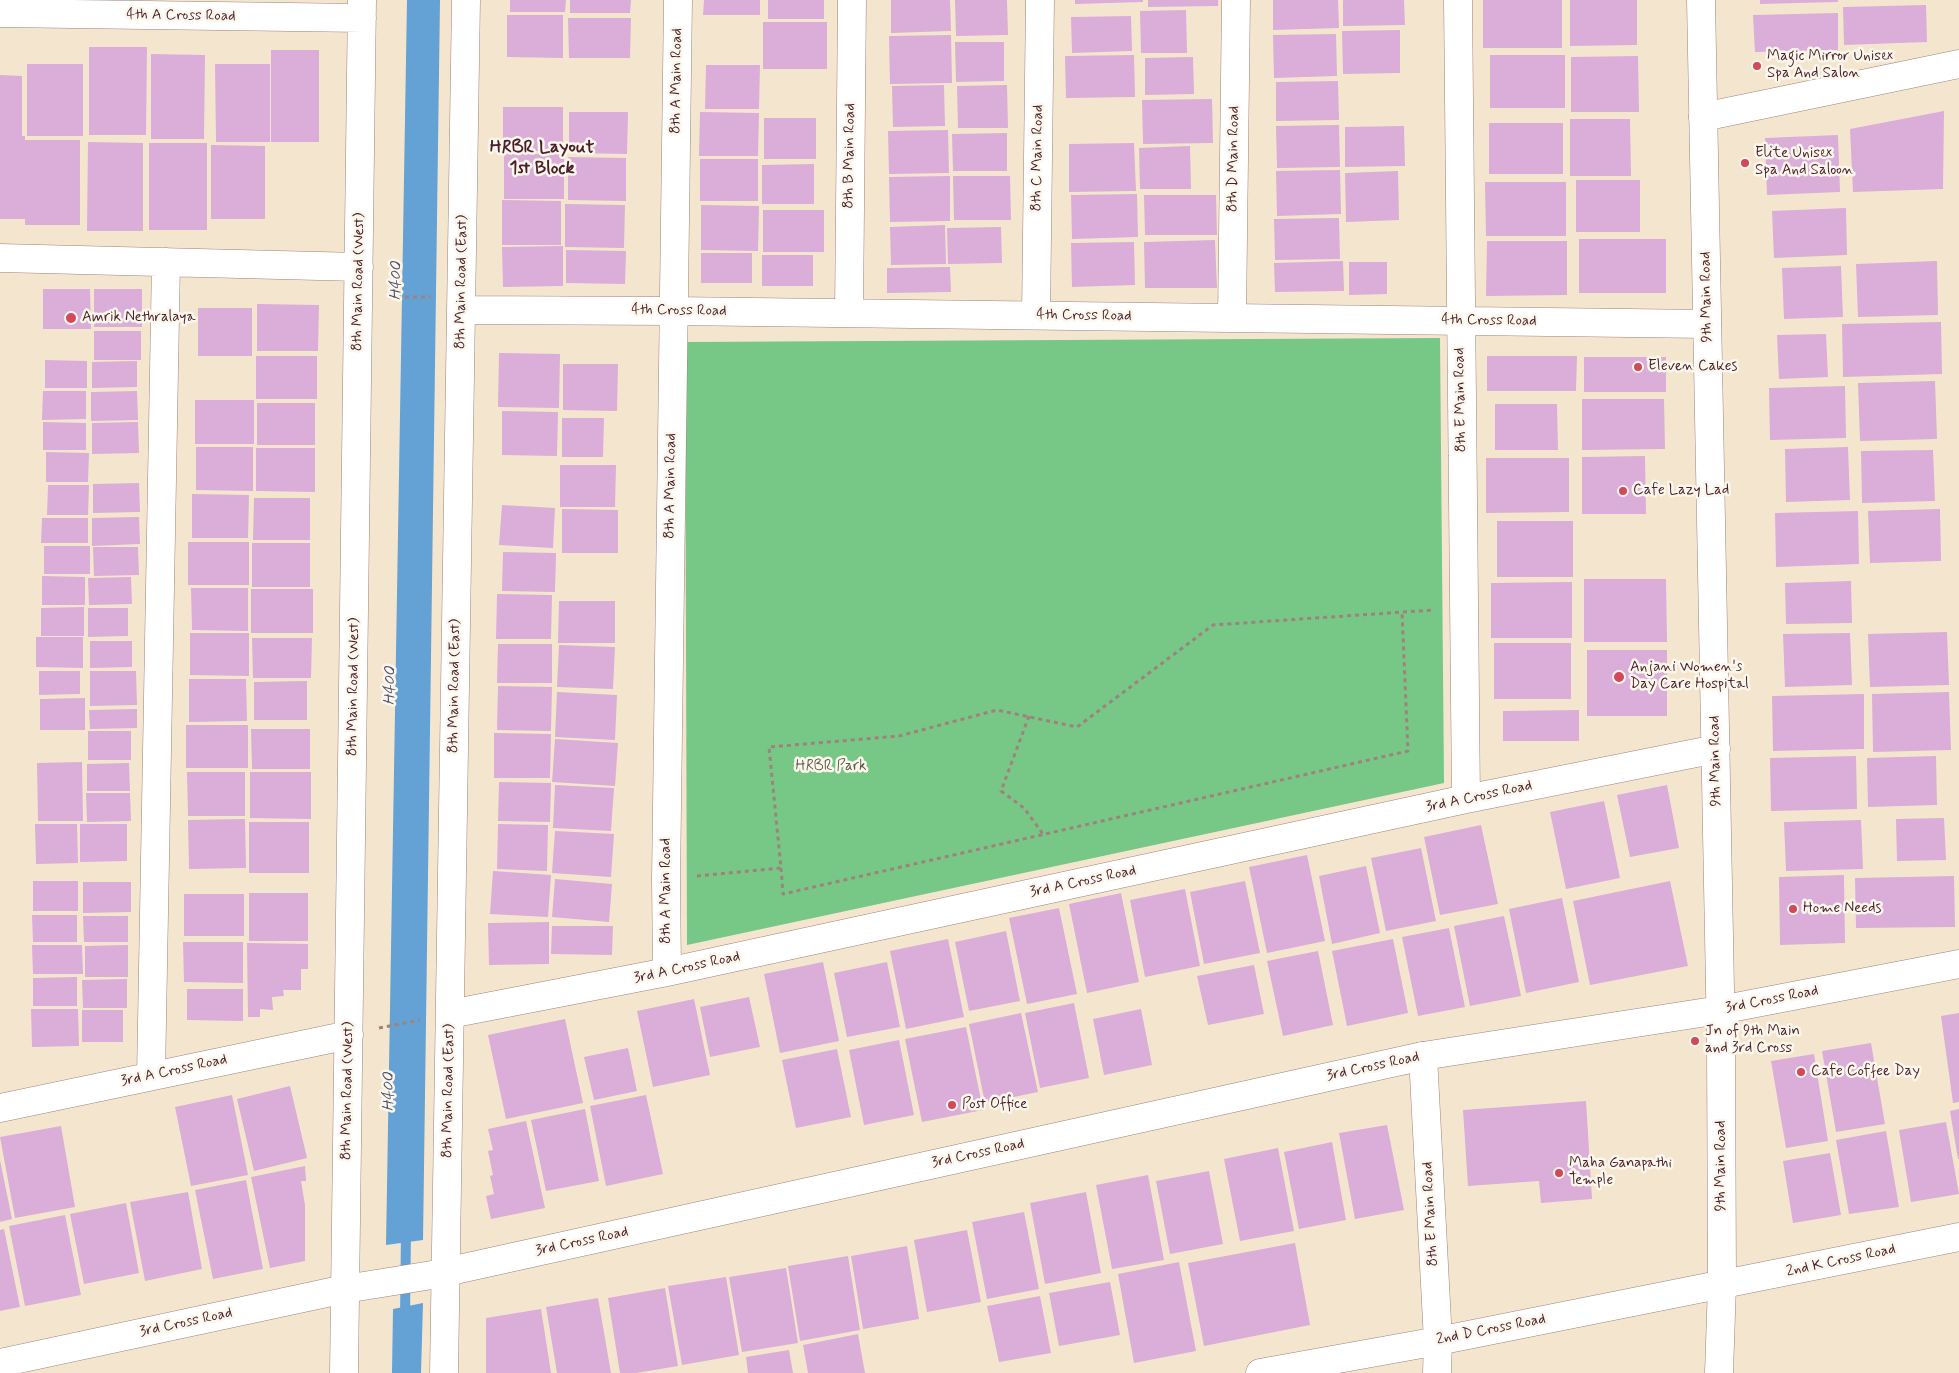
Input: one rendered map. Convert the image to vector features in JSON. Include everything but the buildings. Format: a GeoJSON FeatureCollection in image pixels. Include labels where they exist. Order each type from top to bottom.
{"type":"FeatureCollection","features":[{"type":"Feature","properties":{"kind":"street","name":"8th Main Road (East)"},"geometry":{"type":"LineString","coordinates":[[444,1373],[439,1273],[438,1017],[461,310],[466,0]]}},
{"type":"Feature","properties":{"kind":"street","name":"8th A Main Road"},"geometry":{"type":"LineString","coordinates":[[667,972],[666,879],[678,0]]}},
{"type":"Feature","properties":{"kind":"street","name":"8th B Main Road"},"geometry":{"type":"LineString","coordinates":[[849,313],[852,0]]}},
{"type":"Feature","properties":{"kind":"street","name":"8th C Main Road"},"geometry":{"type":"LineString","coordinates":[[1036,315],[1040,0]]}},
{"type":"Feature","properties":{"kind":"street","name":"8th D Main Road"},"geometry":{"type":"LineString","coordinates":[[1232,317],[1236,0]]}},
{"type":"Feature","properties":{"kind":"street","name":"8th E Main Road"},"geometry":{"type":"LineString","coordinates":[[1458,0],[1466,799]]}},
{"type":"Feature","properties":{"kind":"street","name":"9th Main Road"},"geometry":{"type":"LineString","coordinates":[[1701,0],[1720,1010],[1722,1285],[1719,1373]]}},
{"type":"Feature","properties":{"kind":"street","name":"4th A Cross Road"},"geometry":{"type":"LineString","coordinates":[[0,13],[362,9]]}},
{"type":"Feature","properties":{"kind":"street","name":"8th Main Road (West)"},"geometry":{"type":"LineString","coordinates":[[344,1373],[362,9]]}},
{"type":"Feature","properties":{"kind":"street"},"geometry":{"type":"LineString","coordinates":[[1703,117],[1959,64]]}},
{"type":"Feature","properties":{"kind":"street"},"geometry":{"type":"LineString","coordinates":[[0,258],[359,267]]}},
{"type":"Feature","properties":{"kind":"street"},"geometry":{"type":"LineString","coordinates":[[151,1076],[166,262]]}},
{"type":"Feature","properties":{"kind":"street","name":"4th Cross Road"},"geometry":{"type":"LineString","coordinates":[[461,310],[673,310],[1707,324]]}},
{"type":"Feature","properties":{"kind":"street","name":"3rd A Cross Road"},"geometry":{"type":"LineString","coordinates":[[438,1017],[667,972],[1466,799],[1716,749]]}},
{"type":"Feature","properties":{"kind":"street","name":"3rd Cross Road"},"geometry":{"type":"LineString","coordinates":[[0,1363],[345,1289],[439,1273],[1423,1056],[1720,1010],[1959,964]]}},
{"type":"Feature","properties":{"kind":"street","name":"3rd A Cross Road"},"geometry":{"type":"LineString","coordinates":[[0,1108],[349,1035]]}},
{"type":"Feature","properties":{"kind":"street","name":"8th E Main Road"},"geometry":{"type":"LineString","coordinates":[[1423,1056],[1438,1341],[1437,1373]]}},
{"type":"Feature","properties":{"kind":"street","name":"2nd K Cross Road"},"geometry":{"type":"LineString","coordinates":[[1722,1285],[1959,1237]]}},
{"type":"Feature","properties":{"kind":"street","name":"2nd D Cross Road"},"geometry":{"type":"LineString","coordinates":[[1260,1373],[1438,1341],[1722,1285]]}},
{"type":"Feature","properties":{"kind":"path"},"geometry":{"type":"LineString","coordinates":[[388,297],[436,297]]}},
{"type":"Feature","properties":{"kind":"path"},"geometry":{"type":"LineString","coordinates":[[1402,612],[1408,751],[783,894],[769,747],[899,736],[997,710],[1077,726],[1213,625],[1402,612],[1464,608]]}},
{"type":"Feature","properties":{"kind":"path"},"geometry":{"type":"LineString","coordinates":[[1029,716],[1001,791],[1024,808],[1043,834]]}},
{"type":"Feature","properties":{"kind":"path"},"geometry":{"type":"LineString","coordinates":[[666,879],[781,868]]}},
{"type":"Feature","properties":{"kind":"path"},"geometry":{"type":"LineString","coordinates":[[378,1029],[438,1017]]}},
{"type":"Feature","properties":{"kind":"green space","name":"HRBR Park"},"geometry":{"type":"Polygon","coordinates":[[[1440,338],[1444,783],[687,945],[685,342],[1440,338]]]}},
{"type":"Feature","properties":{"kind":"water"},"geometry":{"type":"Polygon","coordinates":[[[407,0],[440,0],[423,1240],[386,1245],[407,0]]]}},
{"type":"Feature","properties":{"kind":"water"},"geometry":{"type":"Polygon","coordinates":[[[423,1303],[421,1373],[392,1373],[393,1309],[423,1303]]]}},
{"type":"Feature","properties":{"kind":"waterway","name":"H400"},"geometry":{"type":"LineString","coordinates":[[405,1320],[406,1229]]}},
{"type":"Feature","properties":{"kind":"place","name":"Magic Mirror Unisex Spa And Salon"},"geometry":{"type":"Point","coordinates":[1757,66]}},
{"type":"Feature","properties":{"kind":"place","name":"Elite Unisex Spa And Saloon"},"geometry":{"type":"Point","coordinates":[1745,163]}},
{"type":"Feature","properties":{"kind":"place","name":"Amrik Nethralaya"},"geometry":{"type":"Point","coordinates":[71,318]}},
{"type":"Feature","properties":{"kind":"place","name":"Eleven Cakes"},"geometry":{"type":"Point","coordinates":[1638,367]}},
{"type":"Feature","properties":{"kind":"place","name":"Cafe Lazy Lad"},"geometry":{"type":"Point","coordinates":[1623,491]}},
{"type":"Feature","properties":{"kind":"place","name":"Anjani Women's Day Care Hospital"},"geometry":{"type":"Point","coordinates":[1619,677]}},
{"type":"Feature","properties":{"kind":"place","name":"Home Needs"},"geometry":{"type":"Point","coordinates":[1793,909]}},
{"type":"Feature","properties":{"kind":"place","name":"Jn of 9th Main and 3rd Cross"},"geometry":{"type":"Point","coordinates":[1695,1041]}},
{"type":"Feature","properties":{"kind":"place","name":"Cafe Coffee Day"},"geometry":{"type":"Point","coordinates":[1801,1072]}},
{"type":"Feature","properties":{"kind":"place","name":"Post Office"},"geometry":{"type":"Point","coordinates":[952,1105]}},
{"type":"Feature","properties":{"kind":"place","name":"Maha Ganapathi Temple"},"geometry":{"type":"Point","coordinates":[1559,1173]}},
{"type":"Feature","properties":{"kind":"district","name":"HRBR Layout 1st Block"},"geometry":{"type":"Point","coordinates":[542,158]}}]}
